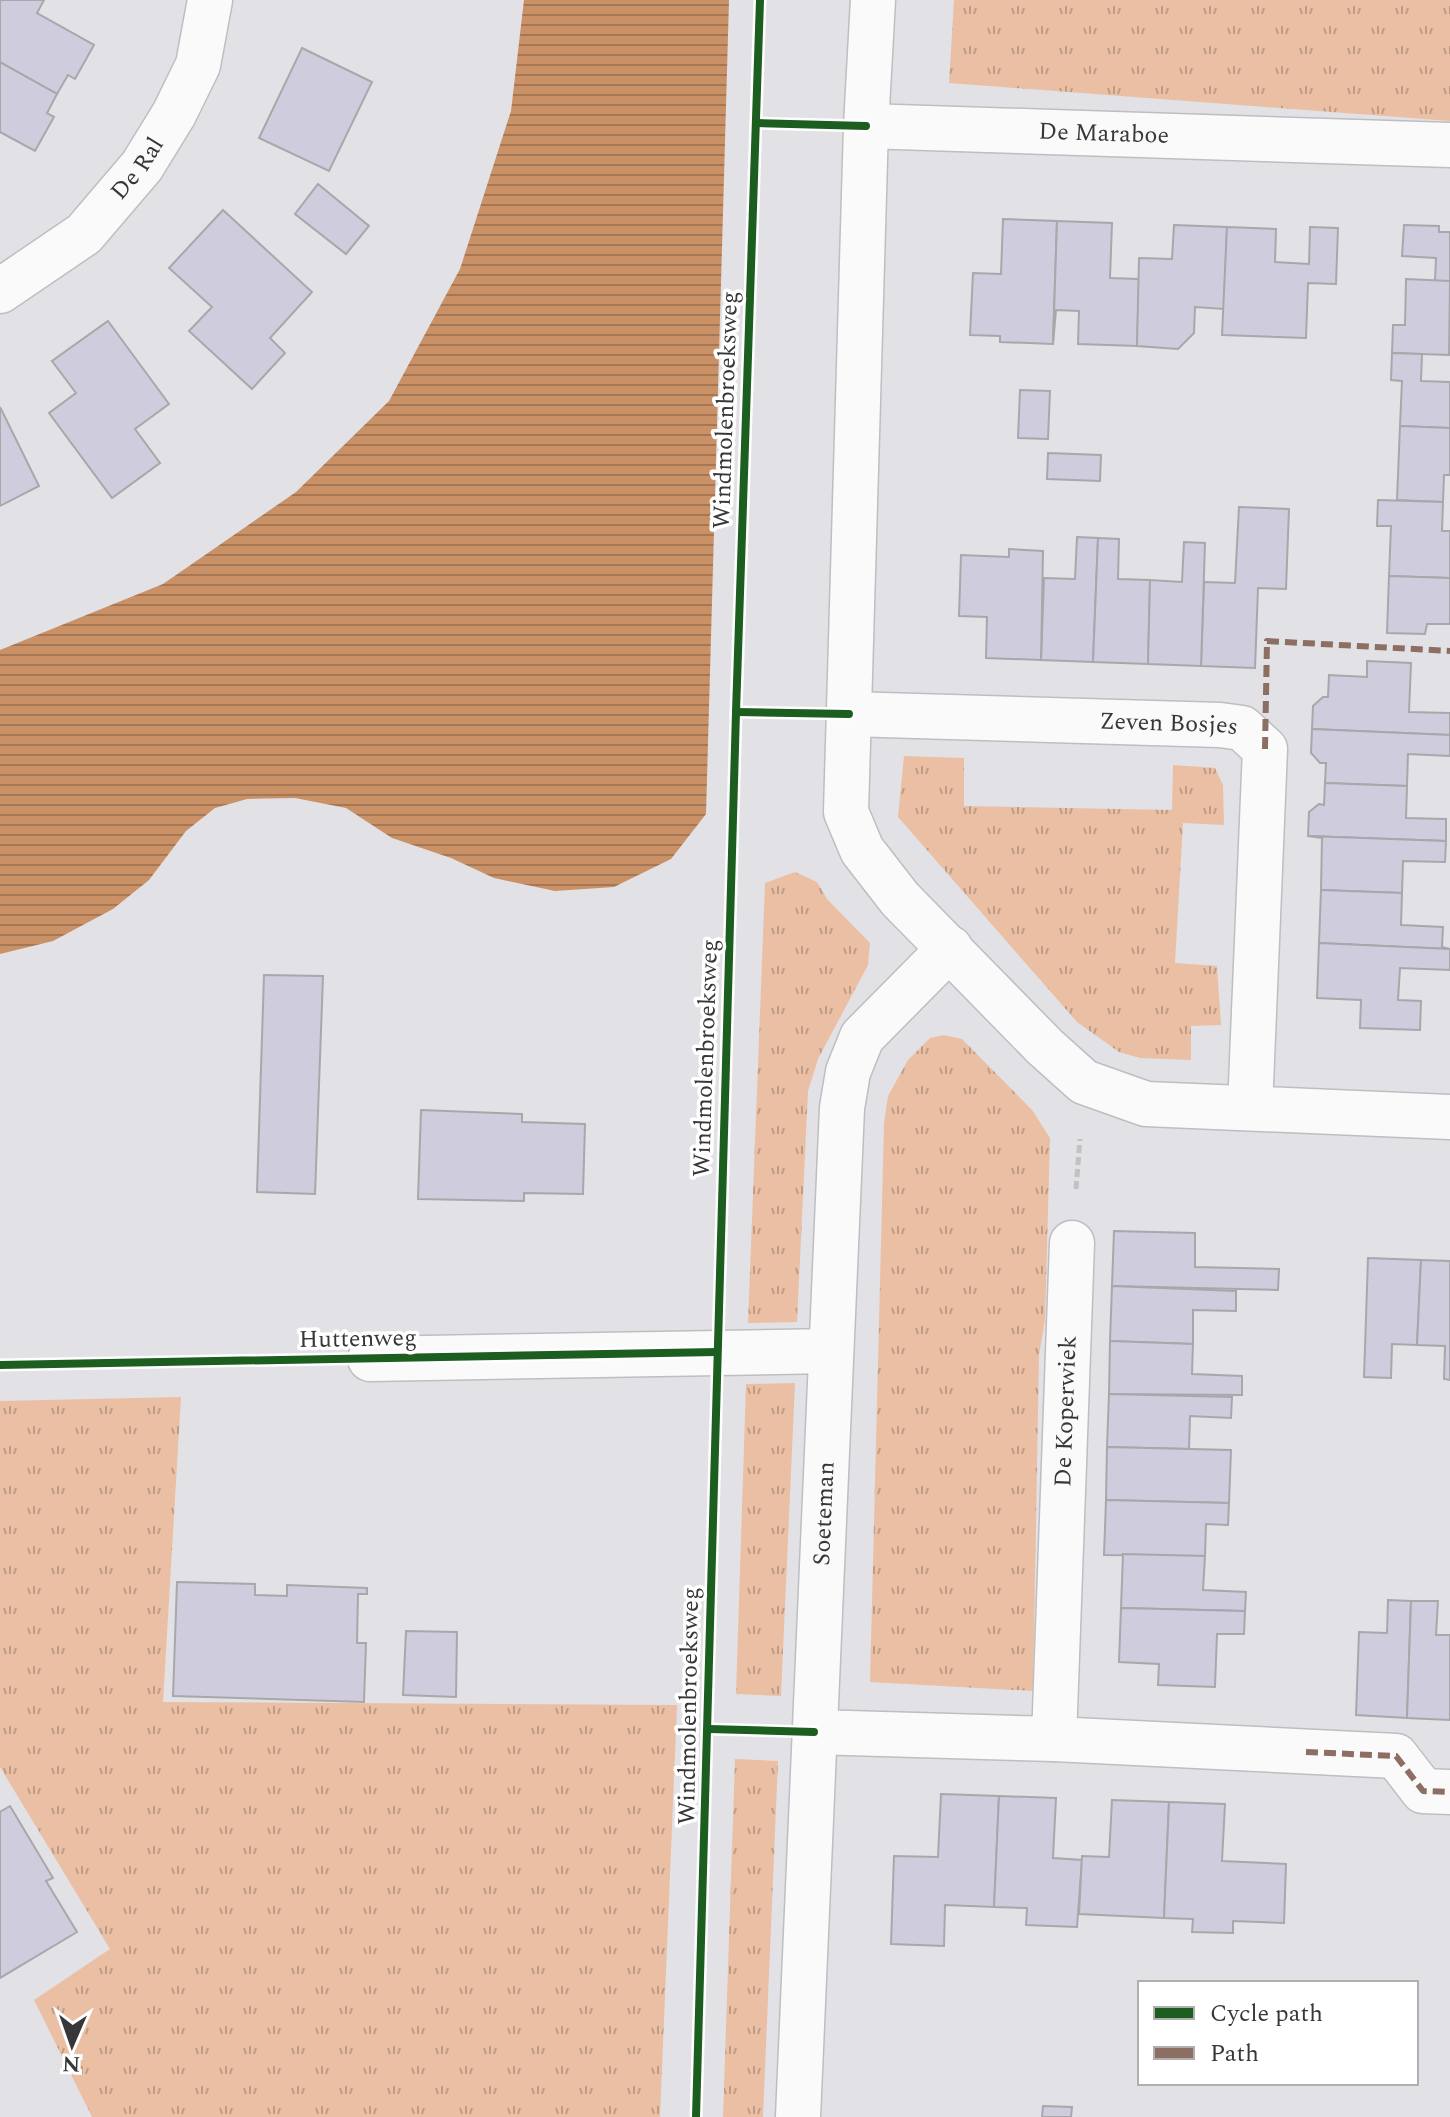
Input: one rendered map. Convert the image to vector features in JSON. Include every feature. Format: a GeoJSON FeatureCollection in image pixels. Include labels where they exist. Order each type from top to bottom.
{"type":"FeatureCollection","features":[{"type":"Feature","properties":{"kind":"street","name":"De Ral"},"geometry":{"type":"LineString","coordinates":[[0,291],[84,234],[142,166],[174,114],[198,65],[210,0]]}},
{"type":"Feature","properties":{"kind":"street"},"geometry":{"type":"LineString","coordinates":[[873,0],[866,126],[846,812],[862,850],[900,899],[1045,1047],[1084,1082],[1146,1104],[1450,1117]]}},
{"type":"Feature","properties":{"kind":"street","name":"De Maraboe"},"geometry":{"type":"LineString","coordinates":[[866,126],[1450,145]]}},
{"type":"Feature","properties":{"kind":"street","name":"Zeven Bosjes"},"geometry":{"type":"LineString","coordinates":[[849,714],[1220,725],[1242,728],[1265,749],[1250,1108]]}},
{"type":"Feature","properties":{"kind":"street","name":"Soeteman"},"geometry":{"type":"LineString","coordinates":[[798,2117],[842,1108],[848,1072],[862,1037],[950,948]]}},
{"type":"Feature","properties":{"kind":"street","name":"De Koperwiek"},"geometry":{"type":"LineString","coordinates":[[1054,1739],[1072,1243]]}},
{"type":"Feature","properties":{"kind":"street","name":"Huttenweg"},"geometry":{"type":"LineString","coordinates":[[370,1359],[831,1351]]}},
{"type":"Feature","properties":{"kind":"street"},"geometry":{"type":"LineString","coordinates":[[814,1732],[1054,1739],[1396,1756],[1423,1791],[1450,1792]]}},
{"type":"Feature","properties":{"kind":"path"},"geometry":{"type":"LineString","coordinates":[[1072,1243],[1084,1082]]}},
{"type":"Feature","properties":{"kind":"green space"},"geometry":{"type":"Polygon","coordinates":[[[954,0],[1450,0],[1450,121],[949,83],[954,0]]]}},
{"type":"Feature","properties":{"kind":"green space"},"geometry":{"type":"Polygon","coordinates":[[[904,756],[964,758],[964,806],[1172,810],[1173,765],[1215,768],[1223,785],[1224,825],[1183,823],[1175,963],[1217,966],[1221,1025],[1191,1026],[1191,1060],[1140,1058],[1119,1052],[1077,1022],[898,817],[904,756]]]}},
{"type":"Feature","properties":{"kind":"green space"},"geometry":{"type":"Polygon","coordinates":[[[795,872],[817,882],[827,899],[870,943],[868,965],[818,1059],[808,1091],[797,1322],[748,1323],[765,883],[795,872]]]}},
{"type":"Feature","properties":{"kind":"green space"},"geometry":{"type":"Polygon","coordinates":[[[944,1035],[962,1039],[1032,1110],[1050,1138],[1045,1320],[1039,1355],[1033,1691],[870,1682],[884,1123],[888,1096],[908,1060],[930,1038],[944,1035]]]}},
{"type":"Feature","properties":{"kind":"green space"},"geometry":{"type":"Polygon","coordinates":[[[795,1383],[781,1696],[736,1694],[746,1384],[795,1383]]]}},
{"type":"Feature","properties":{"kind":"green space"},"geometry":{"type":"Polygon","coordinates":[[[181,1397],[163,1702],[677,1705],[660,2117],[92,2117],[34,2000],[110,1949],[0,1767],[0,1401],[181,1397]]]}},
{"type":"Feature","properties":{"kind":"green space"},"geometry":{"type":"Polygon","coordinates":[[[735,1759],[778,1761],[763,2117],[723,2117],[735,1759]]]}},
{"type":"Feature","properties":{"kind":"shaded area"},"geometry":{"type":"Polygon","coordinates":[[[524,0],[729,0],[706,814],[671,859],[614,887],[555,891],[494,878],[451,858],[392,838],[346,808],[295,798],[247,799],[215,808],[186,831],[149,880],[113,909],[53,941],[0,954],[0,650],[163,584],[296,492],[389,401],[460,269],[511,111],[524,0]]]}},
{"type":"Feature","properties":{"kind":"building"},"geometry":{"type":"Polygon","coordinates":[[[0,0],[44,0],[37,13],[94,45],[75,79],[68,75],[57,94],[0,62],[0,0]]]}},
{"type":"Feature","properties":{"kind":"building"},"geometry":{"type":"Polygon","coordinates":[[[302,48],[372,82],[329,171],[259,138],[302,48]]]}},
{"type":"Feature","properties":{"kind":"building"},"geometry":{"type":"Polygon","coordinates":[[[0,62],[57,94],[47,113],[54,117],[35,151],[0,132],[0,62]]]}},
{"type":"Feature","properties":{"kind":"building"},"geometry":{"type":"Polygon","coordinates":[[[318,184],[369,226],[346,254],[295,214],[318,184]]]}},
{"type":"Feature","properties":{"kind":"building"},"geometry":{"type":"Polygon","coordinates":[[[223,210],[312,292],[270,338],[285,353],[252,389],[189,331],[212,307],[169,268],[223,210]]]}},
{"type":"Feature","properties":{"kind":"building"},"geometry":{"type":"Polygon","coordinates":[[[1003,219],[1057,221],[1053,344],[1000,342],[1000,336],[970,335],[973,273],[1001,274],[1003,219]]]}},
{"type":"Feature","properties":{"kind":"building"},"geometry":{"type":"Polygon","coordinates":[[[1057,221],[1112,223],[1110,278],[1139,279],[1137,346],[1078,344],[1079,311],[1056,310],[1053,344],[1057,221]]]}},
{"type":"Feature","properties":{"kind":"building"},"geometry":{"type":"Polygon","coordinates":[[[1174,225],[1227,227],[1224,309],[1195,307],[1194,333],[1178,349],[1137,346],[1139,258],[1172,259],[1174,225]]]}},
{"type":"Feature","properties":{"kind":"building"},"geometry":{"type":"Polygon","coordinates":[[[1404,225],[1439,226],[1439,232],[1450,232],[1450,281],[1435,281],[1436,258],[1402,256],[1404,225]]]}},
{"type":"Feature","properties":{"kind":"building"},"geometry":{"type":"Polygon","coordinates":[[[1227,227],[1276,229],[1275,262],[1309,264],[1310,227],[1338,228],[1336,284],[1308,283],[1306,338],[1222,335],[1227,227]]]}},
{"type":"Feature","properties":{"kind":"building"},"geometry":{"type":"Polygon","coordinates":[[[1406,279],[1450,281],[1449,355],[1392,353],[1393,325],[1405,325],[1406,279]]]}},
{"type":"Feature","properties":{"kind":"building"},"geometry":{"type":"Polygon","coordinates":[[[108,321],[169,404],[135,429],[160,463],[112,498],[49,413],[76,393],[52,361],[108,321]]]}},
{"type":"Feature","properties":{"kind":"building"},"geometry":{"type":"Polygon","coordinates":[[[1392,353],[1422,354],[1421,381],[1450,382],[1450,428],[1400,426],[1402,381],[1391,380],[1392,353]]]}},
{"type":"Feature","properties":{"kind":"building"},"geometry":{"type":"Polygon","coordinates":[[[1020,390],[1050,391],[1048,439],[1018,438],[1020,390]]]}},
{"type":"Feature","properties":{"kind":"building"},"geometry":{"type":"Polygon","coordinates":[[[0,407],[39,486],[0,506],[0,407]]]}},
{"type":"Feature","properties":{"kind":"building"},"geometry":{"type":"Polygon","coordinates":[[[1400,426],[1450,428],[1450,475],[1444,475],[1443,502],[1397,500],[1400,426]]]}},
{"type":"Feature","properties":{"kind":"building"},"geometry":{"type":"Polygon","coordinates":[[[1048,453],[1101,455],[1100,481],[1047,479],[1048,453]]]}},
{"type":"Feature","properties":{"kind":"building"},"geometry":{"type":"Polygon","coordinates":[[[1378,500],[1443,502],[1442,531],[1450,531],[1450,578],[1389,576],[1391,526],[1377,526],[1378,500]]]}},
{"type":"Feature","properties":{"kind":"building"},"geometry":{"type":"Polygon","coordinates":[[[1239,507],[1289,509],[1286,589],[1258,588],[1255,668],[1201,666],[1204,582],[1235,583],[1239,507]]]}},
{"type":"Feature","properties":{"kind":"building"},"geometry":{"type":"Polygon","coordinates":[[[1077,537],[1098,538],[1093,662],[1041,660],[1044,578],[1075,579],[1077,537]]]}},
{"type":"Feature","properties":{"kind":"building"},"geometry":{"type":"Polygon","coordinates":[[[1098,538],[1119,539],[1118,579],[1150,580],[1148,664],[1093,662],[1098,538]]]}},
{"type":"Feature","properties":{"kind":"building"},"geometry":{"type":"Polygon","coordinates":[[[1184,542],[1205,543],[1201,666],[1148,664],[1150,580],[1182,582],[1184,542]]]}},
{"type":"Feature","properties":{"kind":"building"},"geometry":{"type":"Polygon","coordinates":[[[1009,549],[1043,551],[1041,660],[986,658],[987,617],[959,616],[961,555],[1009,557],[1009,549]]]}},
{"type":"Feature","properties":{"kind":"building"},"geometry":{"type":"Polygon","coordinates":[[[1389,576],[1450,578],[1450,624],[1427,624],[1425,634],[1387,633],[1389,576]]]}},
{"type":"Feature","properties":{"kind":"building"},"geometry":{"type":"Polygon","coordinates":[[[1367,661],[1411,663],[1409,712],[1450,713],[1450,735],[1312,729],[1313,706],[1323,697],[1328,697],[1329,675],[1367,677],[1367,661]]]}},
{"type":"Feature","properties":{"kind":"building"},"geometry":{"type":"Polygon","coordinates":[[[1312,729],[1450,735],[1450,756],[1408,754],[1407,786],[1325,783],[1326,763],[1320,763],[1311,753],[1312,729]]]}},
{"type":"Feature","properties":{"kind":"building"},"geometry":{"type":"Polygon","coordinates":[[[1325,783],[1407,786],[1406,818],[1446,819],[1446,841],[1308,836],[1309,812],[1319,804],[1324,805],[1325,783]]]}},
{"type":"Feature","properties":{"kind":"building"},"geometry":{"type":"Polygon","coordinates":[[[1308,836],[1446,841],[1445,862],[1403,861],[1402,893],[1321,890],[1322,838],[1308,836]]]}},
{"type":"Feature","properties":{"kind":"building"},"geometry":{"type":"Polygon","coordinates":[[[1321,890],[1402,893],[1401,925],[1443,927],[1442,947],[1450,949],[1319,943],[1321,890]]]}},
{"type":"Feature","properties":{"kind":"building"},"geometry":{"type":"Polygon","coordinates":[[[1319,943],[1450,949],[1450,970],[1400,968],[1398,1000],[1421,1001],[1420,1030],[1360,1028],[1361,1000],[1317,998],[1319,943]]]}},
{"type":"Feature","properties":{"kind":"building"},"geometry":{"type":"Polygon","coordinates":[[[264,975],[323,976],[315,1194],[257,1192],[264,975]]]}},
{"type":"Feature","properties":{"kind":"building"},"geometry":{"type":"Polygon","coordinates":[[[421,1110],[522,1114],[522,1122],[585,1124],[583,1194],[524,1193],[524,1201],[418,1199],[421,1110]]]}},
{"type":"Feature","properties":{"kind":"building"},"geometry":{"type":"Polygon","coordinates":[[[1114,1231],[1195,1233],[1195,1267],[1279,1269],[1278,1290],[1112,1286],[1114,1231]]]}},
{"type":"Feature","properties":{"kind":"building"},"geometry":{"type":"Polygon","coordinates":[[[1368,1258],[1421,1260],[1417,1345],[1392,1344],[1391,1378],[1364,1377],[1368,1258]]]}},
{"type":"Feature","properties":{"kind":"building"},"geometry":{"type":"Polygon","coordinates":[[[1421,1260],[1450,1261],[1450,1380],[1444,1379],[1445,1346],[1417,1345],[1421,1260]]]}},
{"type":"Feature","properties":{"kind":"building"},"geometry":{"type":"Polygon","coordinates":[[[1112,1286],[1236,1291],[1236,1311],[1193,1310],[1193,1344],[1110,1341],[1112,1286]]]}},
{"type":"Feature","properties":{"kind":"building"},"geometry":{"type":"Polygon","coordinates":[[[1110,1341],[1193,1344],[1192,1374],[1242,1376],[1242,1395],[1109,1394],[1110,1341]]]}},
{"type":"Feature","properties":{"kind":"building"},"geometry":{"type":"Polygon","coordinates":[[[1109,1394],[1232,1397],[1231,1418],[1190,1416],[1189,1449],[1107,1447],[1109,1394]]]}},
{"type":"Feature","properties":{"kind":"building"},"geometry":{"type":"Polygon","coordinates":[[[1107,1447],[1231,1450],[1229,1503],[1106,1500],[1107,1447]]]}},
{"type":"Feature","properties":{"kind":"building"},"geometry":{"type":"Polygon","coordinates":[[[1106,1500],[1229,1503],[1228,1525],[1206,1524],[1205,1556],[1104,1555],[1106,1500]]]}},
{"type":"Feature","properties":{"kind":"building"},"geometry":{"type":"Polygon","coordinates":[[[1123,1554],[1205,1556],[1203,1590],[1246,1592],[1245,1611],[1121,1608],[1123,1554]]]}},
{"type":"Feature","properties":{"kind":"building"},"geometry":{"type":"Polygon","coordinates":[[[177,1582],[255,1584],[255,1595],[287,1596],[287,1585],[367,1588],[367,1594],[358,1594],[357,1643],[366,1643],[364,1702],[173,1696],[177,1582]]]}},
{"type":"Feature","properties":{"kind":"building"},"geometry":{"type":"Polygon","coordinates":[[[1388,1600],[1411,1601],[1407,1718],[1356,1715],[1359,1632],[1387,1633],[1388,1600]]]}},
{"type":"Feature","properties":{"kind":"building"},"geometry":{"type":"Polygon","coordinates":[[[1411,1601],[1438,1601],[1436,1635],[1450,1635],[1450,1720],[1407,1718],[1411,1601]]]}},
{"type":"Feature","properties":{"kind":"building"},"geometry":{"type":"Polygon","coordinates":[[[1121,1608],[1245,1611],[1244,1634],[1217,1634],[1215,1687],[1158,1685],[1159,1664],[1119,1662],[1121,1608]]]}},
{"type":"Feature","properties":{"kind":"building"},"geometry":{"type":"Polygon","coordinates":[[[406,1631],[457,1632],[456,1697],[403,1695],[406,1631]]]}},
{"type":"Feature","properties":{"kind":"building"},"geometry":{"type":"Polygon","coordinates":[[[941,1794],[999,1796],[994,1907],[945,1905],[944,1946],[891,1944],[894,1856],[938,1857],[941,1794]]]}},
{"type":"Feature","properties":{"kind":"building"},"geometry":{"type":"Polygon","coordinates":[[[999,1796],[1056,1798],[1053,1858],[1082,1860],[1077,1927],[1026,1925],[1027,1908],[994,1907],[999,1796]]]}},
{"type":"Feature","properties":{"kind":"building"},"geometry":{"type":"Polygon","coordinates":[[[1112,1800],[1169,1802],[1164,1918],[1079,1914],[1082,1856],[1109,1857],[1112,1800]]]}},
{"type":"Feature","properties":{"kind":"building"},"geometry":{"type":"Polygon","coordinates":[[[1169,1802],[1225,1804],[1222,1861],[1286,1864],[1284,1923],[1233,1921],[1233,1933],[1192,1932],[1193,1919],[1164,1918],[1169,1802]]]}},
{"type":"Feature","properties":{"kind":"building"},"geometry":{"type":"Polygon","coordinates":[[[10,1806],[53,1878],[46,1881],[77,1932],[0,1978],[0,1812],[10,1806]]]}},
{"type":"Feature","properties":{"kind":"building"},"geometry":{"type":"Polygon","coordinates":[[[1043,2106],[1072,2107],[1071,2117],[1042,2117],[1043,2106]]]}},
{"type":"Feature","properties":{"kind":"marked path"},"geometry":{"type":"LineString","coordinates":[[1265,749],[1267,641],[1450,651]]}},
{"type":"Feature","properties":{"kind":"marked path"},"geometry":{"type":"LineString","coordinates":[[1306,1752],[1396,1756],[1423,1791],[1450,1792]]}},
{"type":"Feature","properties":{"kind":"cycle path","name":"Windmolenbroeksweg"},"geometry":{"type":"LineString","coordinates":[[696,2117],[736,712],[760,0]]}},
{"type":"Feature","properties":{"kind":"cycle path"},"geometry":{"type":"LineString","coordinates":[[756,123],[866,126]]}},
{"type":"Feature","properties":{"kind":"cycle path"},"geometry":{"type":"LineString","coordinates":[[736,712],[849,714]]}},
{"type":"Feature","properties":{"kind":"cycle path"},"geometry":{"type":"LineString","coordinates":[[0,1365],[717,1352]]}},
{"type":"Feature","properties":{"kind":"cycle path","name":"Windmolenbroeksweg"},"geometry":{"type":"LineString","coordinates":[[709,1729],[814,1732]]}}]}
